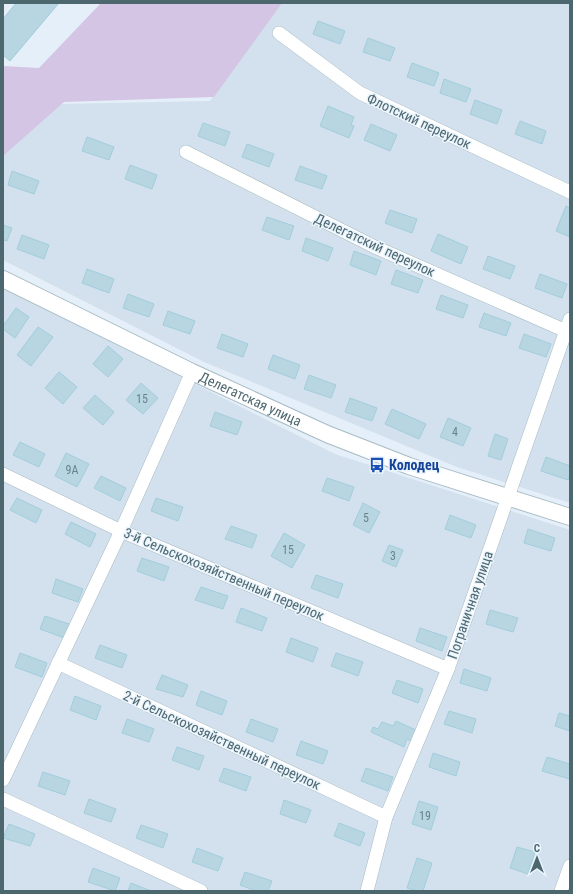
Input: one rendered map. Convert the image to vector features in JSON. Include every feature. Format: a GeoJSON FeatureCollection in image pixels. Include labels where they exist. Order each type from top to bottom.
{"type":"FeatureCollection","features":[{"type":"Feature","properties":{"kind":"street","name":"Флотский переулок"},"geometry":{"type":"LineString","coordinates":[[279,33],[360,93],[570,192]]}},
{"type":"Feature","properties":{"kind":"street","name":"Делегатский переулок"},"geometry":{"type":"LineString","coordinates":[[186,152],[376,247],[568,325]]}},
{"type":"Feature","properties":{"kind":"street","name":"Делегатская улица"},"geometry":{"type":"LineString","coordinates":[[3,279],[192,372],[327,434],[409,466],[570,517]]}},
{"type":"Feature","properties":{"kind":"street","name":"Пограничная улица"},"geometry":{"type":"LineString","coordinates":[[367,891],[386,817],[448,669],[568,325]]}},
{"type":"Feature","properties":{"kind":"street"},"geometry":{"type":"LineString","coordinates":[[3,780],[121,531],[192,372]]}},
{"type":"Feature","properties":{"kind":"street","name":"3-й Сельскохозяйственный переулок"},"geometry":{"type":"LineString","coordinates":[[3,474],[121,531],[448,669]]}},
{"type":"Feature","properties":{"kind":"street","name":"2-й Сельскохозяйственный переулок"},"geometry":{"type":"LineString","coordinates":[[58,663],[386,817]]}},
{"type":"Feature","properties":{"kind":"street"},"geometry":{"type":"LineString","coordinates":[[3,799],[201,891]]}},
{"type":"Feature","properties":{"kind":"street"},"geometry":{"type":"LineString","coordinates":[[561,891],[570,866]]}},
{"type":"Feature","properties":{"kind":"shaded area"},"geometry":{"type":"Polygon","coordinates":[[[101,3],[282,3],[214,97],[64,102],[3,156],[3,66],[39,68],[101,3]]]}},
{"type":"Feature","properties":{"kind":"shaded area"},"geometry":{"type":"Polygon","coordinates":[[[279,3],[570,3],[570,503],[457,467],[204,362],[3,260],[3,155],[59,104],[210,101],[279,3]]]}},
{"type":"Feature","properties":{"kind":"shaded area"},"geometry":{"type":"Polygon","coordinates":[[[3,288],[335,454],[570,530],[570,891],[3,891],[3,288]]]}},
{"type":"Feature","properties":{"kind":"building"},"geometry":{"type":"Polygon","coordinates":[[[16,3],[59,3],[10,61],[3,55],[3,19],[16,3]]]}},
{"type":"Feature","properties":{"kind":"building"},"geometry":{"type":"Polygon","coordinates":[[[318,21],[345,31],[340,44],[313,34],[318,21]]]}},
{"type":"Feature","properties":{"kind":"building"},"geometry":{"type":"Polygon","coordinates":[[[368,38],[395,48],[390,61],[363,52],[368,38]]]}},
{"type":"Feature","properties":{"kind":"building"},"geometry":{"type":"Polygon","coordinates":[[[412,63],[439,73],[434,86],[407,77],[412,63]]]}},
{"type":"Feature","properties":{"kind":"building"},"geometry":{"type":"Polygon","coordinates":[[[444,79],[471,89],[466,102],[440,93],[444,79]]]}},
{"type":"Feature","properties":{"kind":"building"},"geometry":{"type":"Polygon","coordinates":[[[475,100],[502,110],[497,124],[470,114],[475,100]]]}},
{"type":"Feature","properties":{"kind":"building"},"geometry":{"type":"Polygon","coordinates":[[[328,106],[354,117],[351,125],[354,126],[349,138],[320,126],[328,106]]]}},
{"type":"Feature","properties":{"kind":"building"},"geometry":{"type":"Polygon","coordinates":[[[520,121],[546,131],[542,144],[515,134],[520,121]]]}},
{"type":"Feature","properties":{"kind":"building"},"geometry":{"type":"Polygon","coordinates":[[[203,123],[230,132],[225,146],[198,136],[203,123]]]}},
{"type":"Feature","properties":{"kind":"building"},"geometry":{"type":"Polygon","coordinates":[[[371,124],[397,135],[390,151],[364,140],[371,124]]]}},
{"type":"Feature","properties":{"kind":"building"},"geometry":{"type":"Polygon","coordinates":[[[87,137],[114,147],[109,160],[82,151],[87,137]]]}},
{"type":"Feature","properties":{"kind":"building"},"geometry":{"type":"Polygon","coordinates":[[[247,144],[274,154],[269,167],[242,157],[247,144]]]}},
{"type":"Feature","properties":{"kind":"building"},"geometry":{"type":"Polygon","coordinates":[[[130,165],[157,175],[152,189],[125,179],[130,165]]]}},
{"type":"Feature","properties":{"kind":"building"},"geometry":{"type":"Polygon","coordinates":[[[300,166],[327,176],[322,189],[295,180],[300,166]]]}},
{"type":"Feature","properties":{"kind":"building"},"geometry":{"type":"Polygon","coordinates":[[[12,171],[39,181],[34,194],[8,185],[12,171]]]}},
{"type":"Feature","properties":{"kind":"building"},"geometry":{"type":"Polygon","coordinates":[[[566,206],[570,208],[570,237],[556,231],[566,206]]]}},
{"type":"Feature","properties":{"kind":"building"},"geometry":{"type":"Polygon","coordinates":[[[390,210],[417,219],[412,233],[385,223],[390,210]]]}},
{"type":"Feature","properties":{"kind":"building"},"geometry":{"type":"Polygon","coordinates":[[[267,217],[294,226],[289,240],[262,230],[267,217]]]}},
{"type":"Feature","properties":{"kind":"building"},"geometry":{"type":"Polygon","coordinates":[[[3,225],[12,228],[7,241],[3,240],[3,225]]]}},
{"type":"Feature","properties":{"kind":"building"},"geometry":{"type":"Polygon","coordinates":[[[438,234],[468,247],[461,264],[431,251],[438,234]]]}},
{"type":"Feature","properties":{"kind":"building"},"geometry":{"type":"Polygon","coordinates":[[[22,235],[49,245],[44,259],[17,249],[22,235]]]}},
{"type":"Feature","properties":{"kind":"building"},"geometry":{"type":"Polygon","coordinates":[[[306,238],[333,248],[328,261],[302,251],[306,238]]]}},
{"type":"Feature","properties":{"kind":"building"},"geometry":{"type":"Polygon","coordinates":[[[354,251],[381,261],[376,275],[350,265],[354,251]]]}},
{"type":"Feature","properties":{"kind":"building"},"geometry":{"type":"Polygon","coordinates":[[[488,256],[515,266],[510,279],[483,269],[488,256]]]}},
{"type":"Feature","properties":{"kind":"building"},"geometry":{"type":"Polygon","coordinates":[[[87,269],[114,279],[109,293],[82,283],[87,269]]]}},
{"type":"Feature","properties":{"kind":"building"},"geometry":{"type":"Polygon","coordinates":[[[396,270],[423,280],[418,293],[391,284],[396,270]]]}},
{"type":"Feature","properties":{"kind":"building"},"geometry":{"type":"Polygon","coordinates":[[[540,274],[567,284],[562,298],[535,288],[540,274]]]}},
{"type":"Feature","properties":{"kind":"building"},"geometry":{"type":"Polygon","coordinates":[[[128,294],[154,304],[149,317],[123,308],[128,294]]]}},
{"type":"Feature","properties":{"kind":"building"},"geometry":{"type":"Polygon","coordinates":[[[441,295],[468,305],[463,318],[436,309],[441,295]]]}},
{"type":"Feature","properties":{"kind":"building"},"geometry":{"type":"Polygon","coordinates":[[[16,308],[29,317],[15,338],[3,329],[3,326],[16,308]]]}},
{"type":"Feature","properties":{"kind":"building"},"geometry":{"type":"Polygon","coordinates":[[[168,311],[195,321],[190,334],[163,325],[168,311]]]}},
{"type":"Feature","properties":{"kind":"building"},"geometry":{"type":"Polygon","coordinates":[[[484,313],[511,323],[506,336],[479,327],[484,313]]]}},
{"type":"Feature","properties":{"kind":"building"},"geometry":{"type":"Polygon","coordinates":[[[38,327],[53,337],[31,366],[17,355],[38,327]]]}},
{"type":"Feature","properties":{"kind":"building"},"geometry":{"type":"Polygon","coordinates":[[[222,334],[248,344],[243,357],[217,348],[222,334]]]}},
{"type":"Feature","properties":{"kind":"building"},"geometry":{"type":"Polygon","coordinates":[[[524,334],[551,344],[546,357],[519,348],[524,334]]]}},
{"type":"Feature","properties":{"kind":"building"},"geometry":{"type":"Polygon","coordinates":[[[108,346],[123,359],[108,377],[93,364],[108,346]]]}},
{"type":"Feature","properties":{"kind":"building"},"geometry":{"type":"Polygon","coordinates":[[[273,355],[300,365],[295,379],[268,369],[273,355]]]}},
{"type":"Feature","properties":{"kind":"building"},"geometry":{"type":"Polygon","coordinates":[[[59,372],[77,387],[63,404],[45,388],[59,372]]]}},
{"type":"Feature","properties":{"kind":"building"},"geometry":{"type":"Polygon","coordinates":[[[309,375],[336,385],[331,398],[304,389],[309,375]]]}},
{"type":"Feature","properties":{"kind":"building"},"geometry":{"type":"Polygon","coordinates":[[[141,383],[158,398],[143,414],[126,400],[141,383]]]}},
{"type":"Feature","properties":{"kind":"building"},"geometry":{"type":"Polygon","coordinates":[[[95,395],[114,412],[103,425],[83,408],[95,395]]]}},
{"type":"Feature","properties":{"kind":"building"},"geometry":{"type":"Polygon","coordinates":[[[350,398],[377,408],[372,421],[345,412],[350,398]]]}},
{"type":"Feature","properties":{"kind":"building"},"geometry":{"type":"Polygon","coordinates":[[[392,409],[426,424],[419,439],[385,424],[392,409]]]}},
{"type":"Feature","properties":{"kind":"building"},"geometry":{"type":"Polygon","coordinates":[[[215,412],[242,422],[237,435],[210,426],[215,412]]]}},
{"type":"Feature","properties":{"kind":"building"},"geometry":{"type":"Polygon","coordinates":[[[448,418],[471,428],[463,446],[440,437],[448,418]]]}},
{"type":"Feature","properties":{"kind":"building"},"geometry":{"type":"Polygon","coordinates":[[[495,434],[508,439],[501,460],[488,456],[495,434]]]}},
{"type":"Feature","properties":{"kind":"building"},"geometry":{"type":"Polygon","coordinates":[[[20,442],[45,454],[39,467],[13,455],[20,442]]]}},
{"type":"Feature","properties":{"kind":"building"},"geometry":{"type":"Polygon","coordinates":[[[66,453],[89,464],[77,487],[55,476],[66,453]]]}},
{"type":"Feature","properties":{"kind":"building"},"geometry":{"type":"Polygon","coordinates":[[[546,457],[570,466],[570,475],[568,480],[541,471],[546,457]]]}},
{"type":"Feature","properties":{"kind":"building"},"geometry":{"type":"Polygon","coordinates":[[[101,476],[126,488],[120,501],[94,488],[101,476]]]}},
{"type":"Feature","properties":{"kind":"building"},"geometry":{"type":"Polygon","coordinates":[[[327,478],[354,487],[349,501],[322,491],[327,478]]]}},
{"type":"Feature","properties":{"kind":"building"},"geometry":{"type":"Polygon","coordinates":[[[17,498],[42,510],[36,523],[10,510],[17,498]]]}},
{"type":"Feature","properties":{"kind":"building"},"geometry":{"type":"Polygon","coordinates":[[[156,498],[183,507],[178,521],[151,511],[156,498]]]}},
{"type":"Feature","properties":{"kind":"building"},"geometry":{"type":"Polygon","coordinates":[[[363,503],[380,512],[369,533],[353,525],[363,503]]]}},
{"type":"Feature","properties":{"kind":"building"},"geometry":{"type":"Polygon","coordinates":[[[450,515],[476,525],[471,538],[445,529],[450,515]]]}},
{"type":"Feature","properties":{"kind":"building"},"geometry":{"type":"Polygon","coordinates":[[[71,522],[96,534],[90,547],[65,534],[71,522]]]}},
{"type":"Feature","properties":{"kind":"building"},"geometry":{"type":"Polygon","coordinates":[[[231,526],[257,535],[252,548],[225,539],[231,526]]]}},
{"type":"Feature","properties":{"kind":"building"},"geometry":{"type":"Polygon","coordinates":[[[528,529],[555,538],[551,551],[524,543],[528,529]]]}},
{"type":"Feature","properties":{"kind":"building"},"geometry":{"type":"Polygon","coordinates":[[[284,533],[305,545],[292,568],[271,556],[284,533]]]}},
{"type":"Feature","properties":{"kind":"building"},"geometry":{"type":"Polygon","coordinates":[[[389,545],[403,550],[396,567],[382,561],[389,545]]]}},
{"type":"Feature","properties":{"kind":"building"},"geometry":{"type":"Polygon","coordinates":[[[142,558],[169,567],[164,581],[137,571],[142,558]]]}},
{"type":"Feature","properties":{"kind":"building"},"geometry":{"type":"Polygon","coordinates":[[[316,575],[343,584],[338,598],[311,588],[316,575]]]}},
{"type":"Feature","properties":{"kind":"building"},"geometry":{"type":"Polygon","coordinates":[[[56,579],[83,589],[78,602],[52,593],[56,579]]]}},
{"type":"Feature","properties":{"kind":"building"},"geometry":{"type":"Polygon","coordinates":[[[201,587],[228,596],[223,609],[195,600],[201,587]]]}},
{"type":"Feature","properties":{"kind":"building"},"geometry":{"type":"Polygon","coordinates":[[[241,608],[267,618],[262,631],[236,622],[241,608]]]}},
{"type":"Feature","properties":{"kind":"building"},"geometry":{"type":"Polygon","coordinates":[[[490,610],[518,618],[513,632],[486,624],[490,610]]]}},
{"type":"Feature","properties":{"kind":"building"},"geometry":{"type":"Polygon","coordinates":[[[45,616],[72,625],[67,639],[40,629],[45,616]]]}},
{"type":"Feature","properties":{"kind":"building"},"geometry":{"type":"Polygon","coordinates":[[[420,628],[447,637],[442,651],[416,641],[420,628]]]}},
{"type":"Feature","properties":{"kind":"building"},"geometry":{"type":"Polygon","coordinates":[[[291,638],[318,648],[313,662],[286,652],[291,638]]]}},
{"type":"Feature","properties":{"kind":"building"},"geometry":{"type":"Polygon","coordinates":[[[100,645],[127,655],[122,668],[95,658],[100,645]]]}},
{"type":"Feature","properties":{"kind":"building"},"geometry":{"type":"Polygon","coordinates":[[[20,653],[47,663],[42,677],[15,667],[20,653]]]}},
{"type":"Feature","properties":{"kind":"building"},"geometry":{"type":"Polygon","coordinates":[[[336,653],[363,662],[358,676],[331,666],[336,653]]]}},
{"type":"Feature","properties":{"kind":"building"},"geometry":{"type":"Polygon","coordinates":[[[464,669],[491,678],[487,691],[460,683],[464,669]]]}},
{"type":"Feature","properties":{"kind":"building"},"geometry":{"type":"Polygon","coordinates":[[[162,675],[188,685],[183,697],[156,689],[162,675]]]}},
{"type":"Feature","properties":{"kind":"building"},"geometry":{"type":"Polygon","coordinates":[[[397,680],[423,689],[418,703],[392,693],[397,680]]]}},
{"type":"Feature","properties":{"kind":"building"},"geometry":{"type":"Polygon","coordinates":[[[201,691],[227,701],[222,715],[196,705],[201,691]]]}},
{"type":"Feature","properties":{"kind":"building"},"geometry":{"type":"Polygon","coordinates":[[[75,696],[101,706],[96,720],[70,710],[75,696]]]}},
{"type":"Feature","properties":{"kind":"building"},"geometry":{"type":"Polygon","coordinates":[[[449,711],[476,719],[472,733],[444,724],[449,711]]]}},
{"type":"Feature","properties":{"kind":"building"},"geometry":{"type":"Polygon","coordinates":[[[559,713],[570,716],[570,731],[555,726],[559,713]]]}},
{"type":"Feature","properties":{"kind":"building"},"geometry":{"type":"Polygon","coordinates":[[[127,719],[154,729],[149,742],[122,733],[127,719]]]}},
{"type":"Feature","properties":{"kind":"building"},"geometry":{"type":"Polygon","coordinates":[[[251,719],[278,729],[273,742],[246,732],[251,719]]]}},
{"type":"Feature","properties":{"kind":"building"},"geometry":{"type":"Polygon","coordinates":[[[396,721],[416,730],[411,741],[407,739],[404,747],[371,732],[373,727],[378,729],[382,722],[393,726],[396,721]]]}},
{"type":"Feature","properties":{"kind":"building"},"geometry":{"type":"Polygon","coordinates":[[[301,741],[328,751],[323,764],[296,755],[301,741]]]}},
{"type":"Feature","properties":{"kind":"building"},"geometry":{"type":"Polygon","coordinates":[[[177,747],[204,756],[199,770],[172,760],[177,747]]]}},
{"type":"Feature","properties":{"kind":"building"},"geometry":{"type":"Polygon","coordinates":[[[433,753],[460,762],[456,776],[429,767],[433,753]]]}},
{"type":"Feature","properties":{"kind":"building"},"geometry":{"type":"Polygon","coordinates":[[[547,757],[570,764],[570,779],[542,771],[547,757]]]}},
{"type":"Feature","properties":{"kind":"building"},"geometry":{"type":"Polygon","coordinates":[[[224,768],[251,777],[246,791],[219,781],[224,768]]]}},
{"type":"Feature","properties":{"kind":"building"},"geometry":{"type":"Polygon","coordinates":[[[366,768],[393,777],[388,791],[361,781],[366,768]]]}},
{"type":"Feature","properties":{"kind":"building"},"geometry":{"type":"Polygon","coordinates":[[[43,772],[70,781],[65,795],[38,786],[43,772]]]}},
{"type":"Feature","properties":{"kind":"building"},"geometry":{"type":"Polygon","coordinates":[[[89,799],[116,809],[111,822],[84,813],[89,799]]]}},
{"type":"Feature","properties":{"kind":"building"},"geometry":{"type":"Polygon","coordinates":[[[284,800],[311,810],[306,823],[280,814],[284,800]]]}},
{"type":"Feature","properties":{"kind":"building"},"geometry":{"type":"Polygon","coordinates":[[[419,801],[438,807],[431,830],[412,824],[419,801]]]}},
{"type":"Feature","properties":{"kind":"building"},"geometry":{"type":"Polygon","coordinates":[[[339,823],[365,833],[360,846],[334,836],[339,823]]]}},
{"type":"Feature","properties":{"kind":"building"},"geometry":{"type":"Polygon","coordinates":[[[9,824],[35,834],[30,846],[3,838],[9,824]]]}},
{"type":"Feature","properties":{"kind":"building"},"geometry":{"type":"Polygon","coordinates":[[[141,825],[168,834],[163,848],[136,838],[141,825]]]}},
{"type":"Feature","properties":{"kind":"building"},"geometry":{"type":"Polygon","coordinates":[[[517,847],[535,852],[528,874],[510,868],[517,847]]]}},
{"type":"Feature","properties":{"kind":"building"},"geometry":{"type":"Polygon","coordinates":[[[197,848],[223,858],[218,871],[192,862],[197,848]]]}},
{"type":"Feature","properties":{"kind":"building"},"geometry":{"type":"Polygon","coordinates":[[[417,858],[432,863],[423,891],[407,888],[417,858]]]}},
{"type":"Feature","properties":{"kind":"building"},"geometry":{"type":"Polygon","coordinates":[[[93,868],[120,878],[115,891],[88,882],[93,868]]]}},
{"type":"Feature","properties":{"kind":"building"},"geometry":{"type":"Polygon","coordinates":[[[245,872],[272,881],[268,891],[256,891],[240,885],[245,872]]]}},
{"type":"Feature","properties":{"kind":"building"},"geometry":{"type":"Polygon","coordinates":[[[131,883],[151,891],[128,891],[131,883]]]}},
{"type":"Feature","properties":{"kind":"place","name":"Колодец"},"geometry":{"type":"Point","coordinates":[377,465]}}]}
